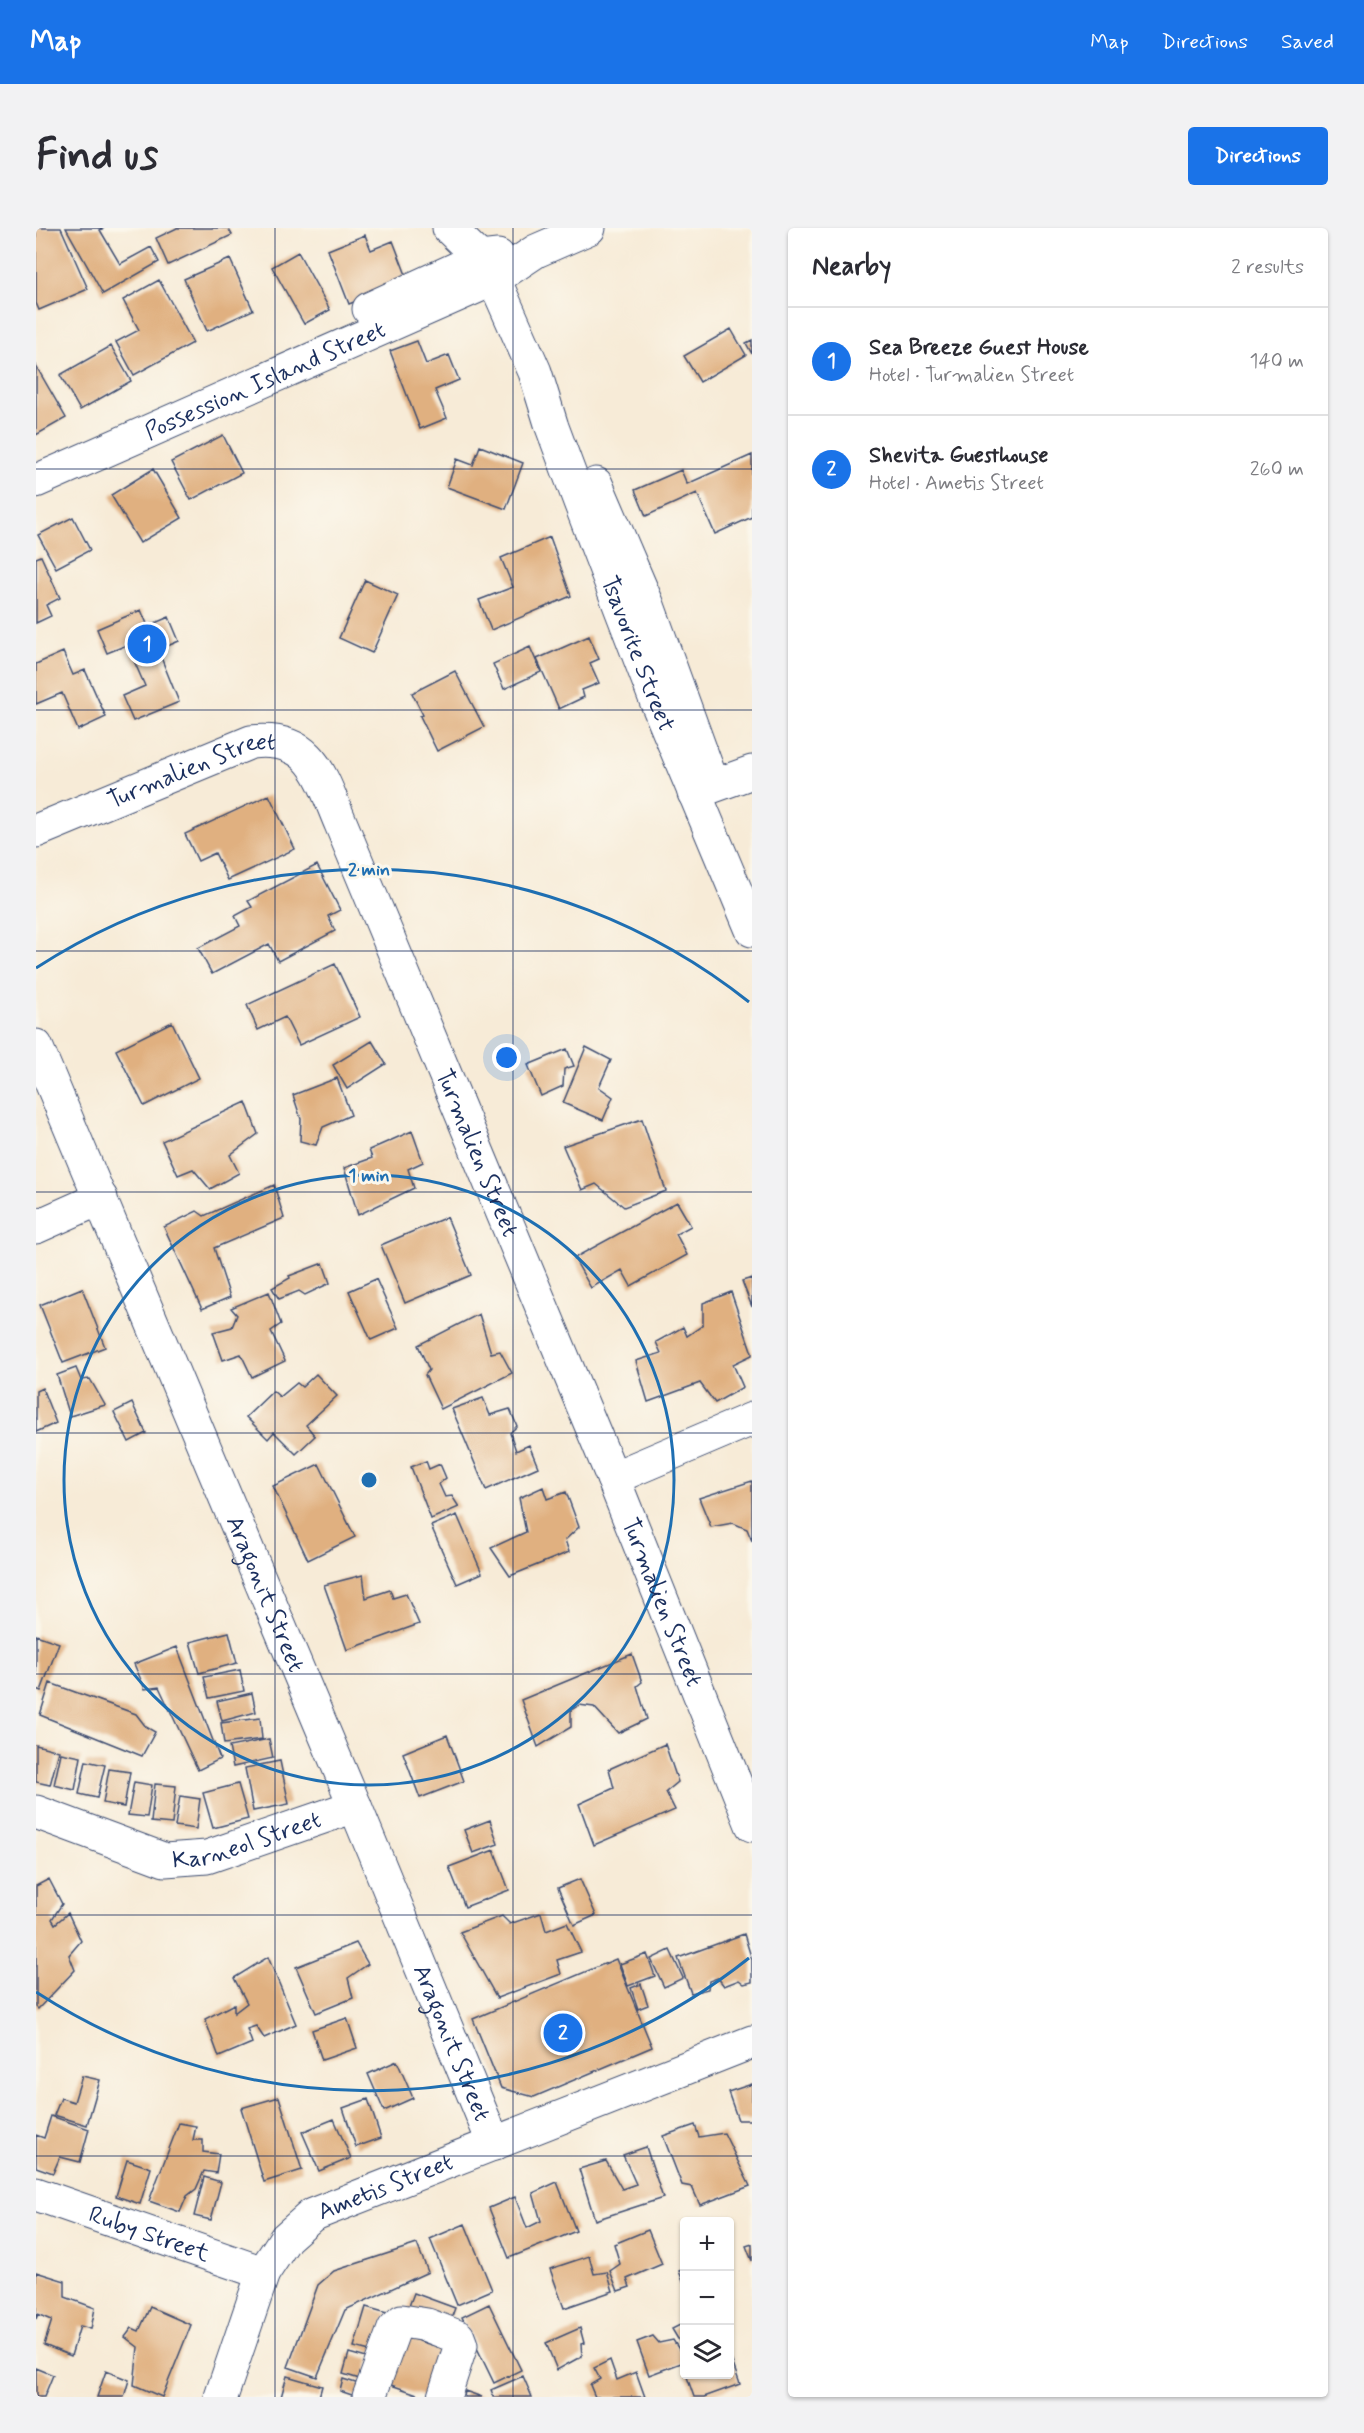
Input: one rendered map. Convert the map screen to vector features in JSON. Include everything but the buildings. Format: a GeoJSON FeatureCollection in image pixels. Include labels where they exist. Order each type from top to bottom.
{"type":"FeatureCollection","features":[{"type":"Feature","properties":{"kind":"street","name":"Tsavorite Street"},"geometry":{"type":"LineString","coordinates":[[449,228],[487,269],[536,372],[571,422],[647,603],[704,789],[752,930]]}},
{"type":"Feature","properties":{"kind":"street"},"geometry":{"type":"LineString","coordinates":[[487,269],[550,240],[589,228]]}},
{"type":"Feature","properties":{"kind":"street","name":"Possession Island Street"},"geometry":{"type":"LineString","coordinates":[[36,459],[183,395],[487,269]]}},
{"type":"Feature","properties":{"kind":"street","name":"Possession Island Street"},"geometry":{"type":"LineString","coordinates":[[36,481],[487,269]]}},
{"type":"Feature","properties":{"kind":"street","name":"Turmalien Street"},"geometry":{"type":"LineString","coordinates":[[36,831],[251,742],[282,742],[293,746],[310,761],[321,778],[333,806],[613,1478],[752,1825]]}},
{"type":"Feature","properties":{"kind":"street"},"geometry":{"type":"LineString","coordinates":[[704,789],[752,772]]}},
{"type":"Feature","properties":{"kind":"street","name":"Tsavorite Street"},"geometry":{"type":"LineString","coordinates":[[704,789],[752,875]]}},
{"type":"Feature","properties":{"kind":"street","name":"Aragonit Street"},"geometry":{"type":"LineString","coordinates":[[36,1046],[355,1806],[494,2144]]}},
{"type":"Feature","properties":{"kind":"street"},"geometry":{"type":"LineString","coordinates":[[36,1227],[101,1198]]}},
{"type":"Feature","properties":{"kind":"street"},"geometry":{"type":"LineString","coordinates":[[613,1478],[752,1419]]}},
{"type":"Feature","properties":{"kind":"street","name":"Karneol Street"},"geometry":{"type":"LineString","coordinates":[[36,1812],[165,1860],[207,1857],[355,1806]]}},
{"type":"Feature","properties":{"kind":"street","name":"Ametis Street"},"geometry":{"type":"LineString","coordinates":[[221,2397],[263,2273],[286,2238],[312,2215],[752,2042]]}},
{"type":"Feature","properties":{"kind":"street","name":"Ruby Street"},"geometry":{"type":"LineString","coordinates":[[36,2194],[263,2273]]}},
{"type":"Feature","properties":{"kind":"street"},"geometry":{"type":"LineString","coordinates":[[369,2397],[394,2329],[402,2321],[426,2325],[458,2337],[460,2340],[461,2345],[444,2397]]}},
{"type":"Feature","properties":{"kind":"place","name":"Sea Breeze Guest House"},"geometry":{"type":"Point","coordinates":[147,644]}},
{"type":"Feature","properties":{"kind":"place","name":"Shevita Guesthouse"},"geometry":{"type":"Point","coordinates":[563,2033]}}]}
